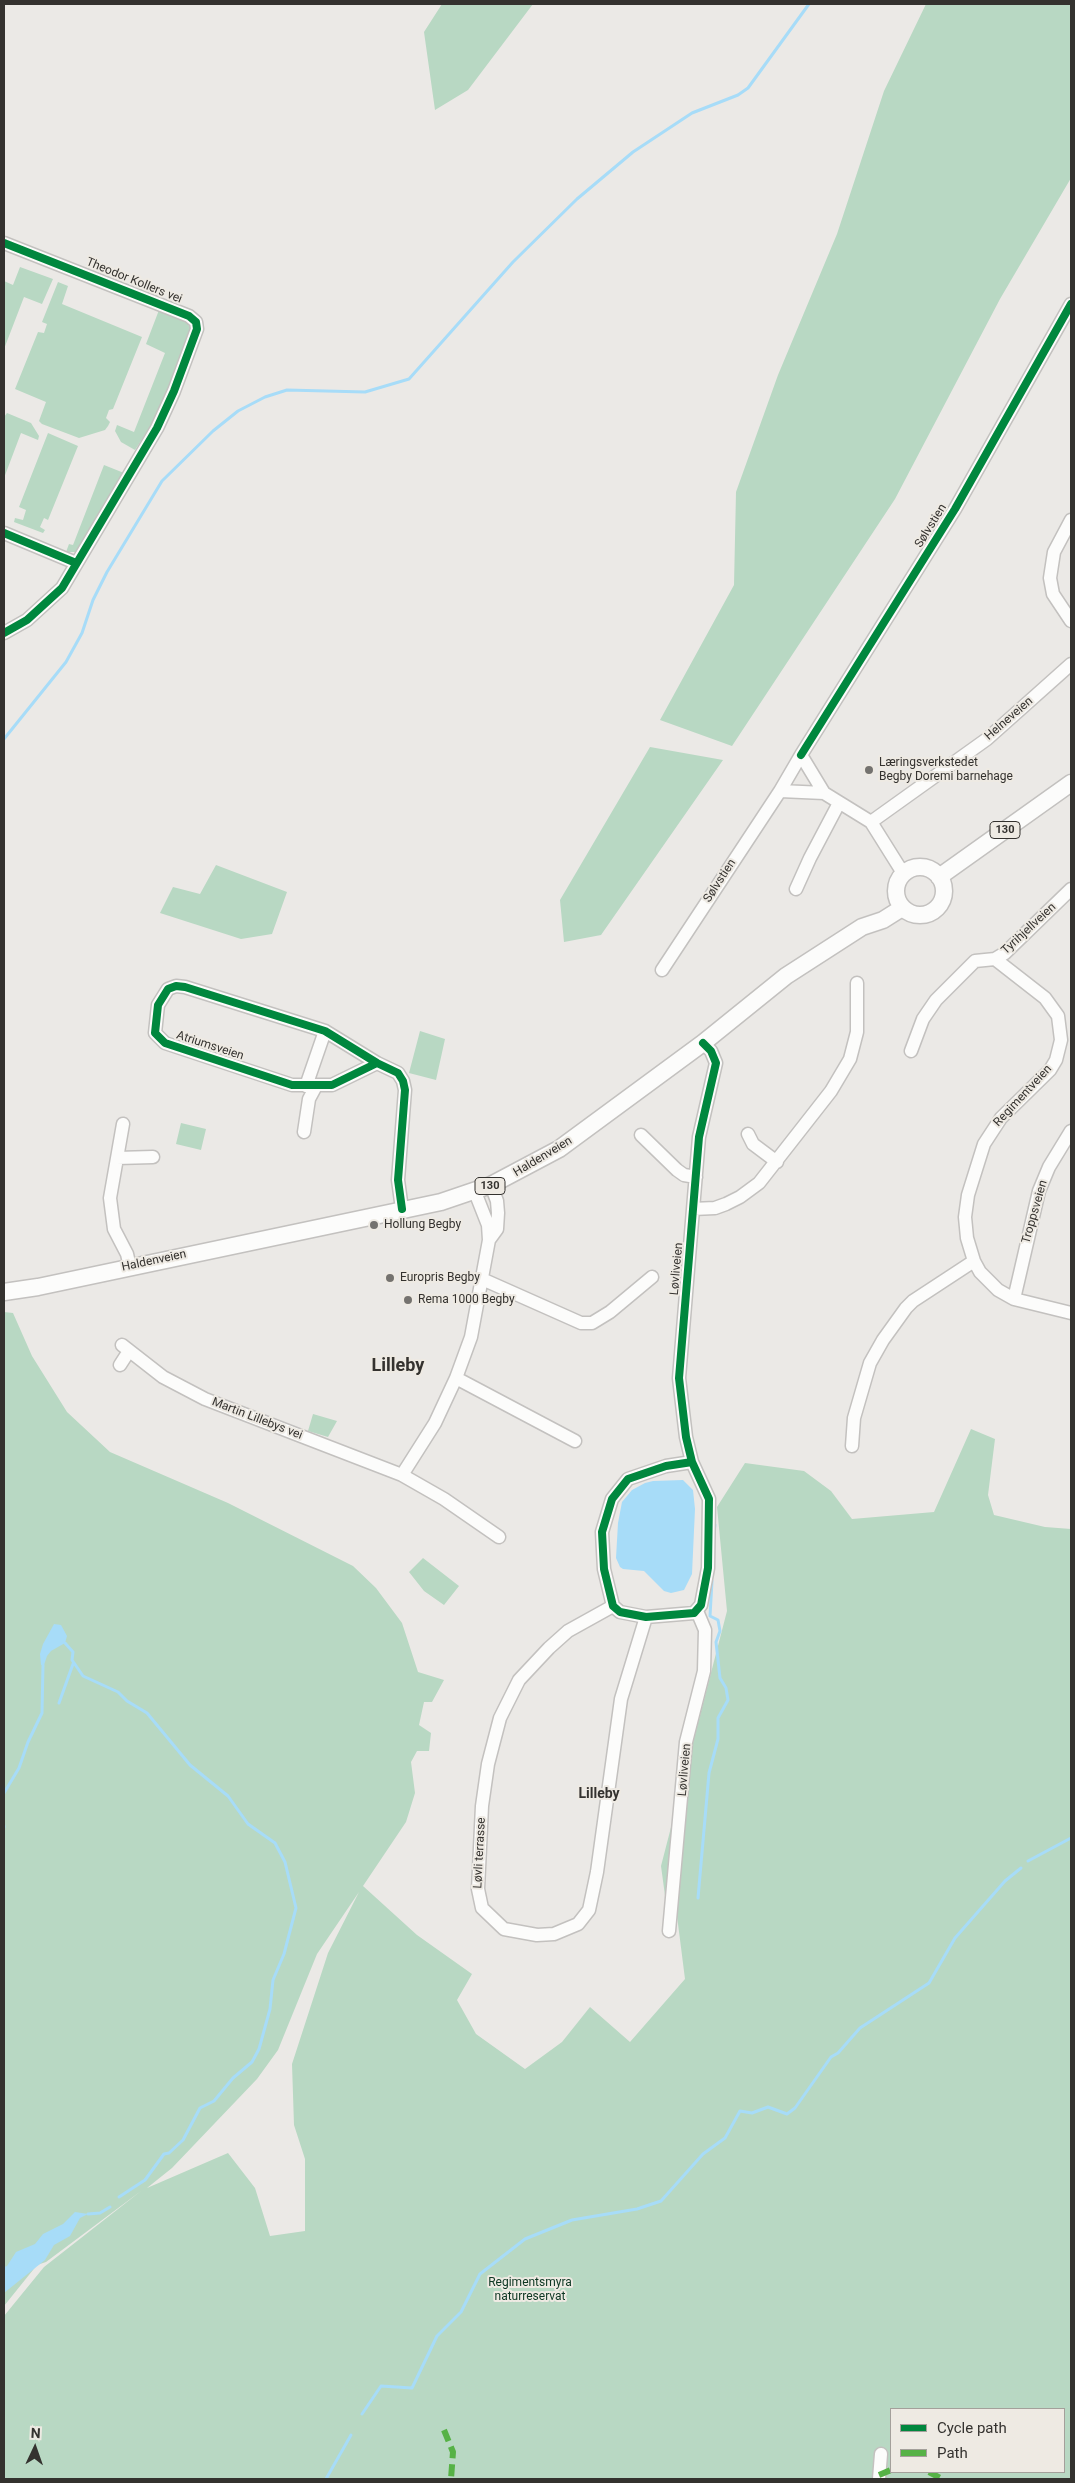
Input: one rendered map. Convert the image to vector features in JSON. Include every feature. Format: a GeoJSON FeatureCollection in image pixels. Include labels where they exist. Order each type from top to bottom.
{"type":"FeatureCollection","features":[{"type":"Feature","properties":{"kind":"main road","name":"130"},"geometry":{"type":"LineString","coordinates":[[940,877],[1071,783]]}},
{"type":"Feature","properties":{"kind":"main road"},"geometry":{"type":"LineString","coordinates":[[918,867],[934,871],[940,877],[944,893],[937,908],[930,913],[920,916],[910,914],[902,908],[897,900],[895,890],[903,873],[918,867]]}},
{"type":"Feature","properties":{"kind":"main road","name":"Haldenveien"},"geometry":{"type":"LineString","coordinates":[[4,1292],[441,1202],[475,1192],[559,1149],[703,1043],[786,976],[862,927],[883,920],[902,908]]}},
{"type":"Feature","properties":{"kind":"street","name":"Theodor Kollers vei"},"geometry":{"type":"LineString","coordinates":[[4,243],[189,316],[196,322],[197,330],[157,428],[62,588],[27,620],[4,633]]}},
{"type":"Feature","properties":{"kind":"street","name":"Sølvstien"},"geometry":{"type":"LineString","coordinates":[[662,970],[780,792],[801,755],[955,509],[1071,304]]}},
{"type":"Feature","properties":{"kind":"street"},"geometry":{"type":"LineString","coordinates":[[1071,520],[1054,552],[1050,578],[1053,594],[1071,621]]}},
{"type":"Feature","properties":{"kind":"street"},"geometry":{"type":"LineString","coordinates":[[4,533],[76,563]]}},
{"type":"Feature","properties":{"kind":"street","name":"Helneveien"},"geometry":{"type":"LineString","coordinates":[[870,822],[987,739],[1071,664]]}},
{"type":"Feature","properties":{"kind":"street"},"geometry":{"type":"LineString","coordinates":[[801,755],[824,793],[870,822],[903,873]]}},
{"type":"Feature","properties":{"kind":"street"},"geometry":{"type":"LineString","coordinates":[[780,792],[824,793]]}},
{"type":"Feature","properties":{"kind":"street"},"geometry":{"type":"LineString","coordinates":[[796,889],[839,802]]}},
{"type":"Feature","properties":{"kind":"street","name":"Tyrihjellveien"},"geometry":{"type":"LineString","coordinates":[[911,1051],[923,1019],[936,1000],[975,961],[995,959],[1005,953],[1071,888]]}},
{"type":"Feature","properties":{"kind":"street","name":"Regimentveien"},"geometry":{"type":"LineString","coordinates":[[995,959],[1045,998],[1058,1016],[1061,1040],[1056,1060],[1050,1070],[1000,1118],[992,1129],[978,1159],[968,1195],[965,1218],[967,1238],[974,1261],[988,1282],[1014,1299],[1071,1313]]}},
{"type":"Feature","properties":{"kind":"street"},"geometry":{"type":"LineString","coordinates":[[693,1209],[715,1208],[740,1197],[759,1183],[831,1091],[850,1058],[857,1032],[857,983]]}},
{"type":"Feature","properties":{"kind":"street","name":"Atriumsveien"},"geometry":{"type":"LineString","coordinates":[[377,1062],[332,1085],[292,1086],[165,1043],[155,1033],[158,1005],[168,989],[176,986],[185,987],[324,1031],[398,1073],[403,1081],[405,1090],[398,1180],[402,1210]]}},
{"type":"Feature","properties":{"kind":"street"},"geometry":{"type":"LineString","coordinates":[[304,1132],[311,1086],[324,1031]]}},
{"type":"Feature","properties":{"kind":"street","name":"Løvliveien"},"geometry":{"type":"LineString","coordinates":[[669,1931],[686,1742],[704,1671],[705,1630],[697,1611],[701,1605],[708,1568],[709,1499],[692,1462],[686,1437],[678,1378],[702,1118],[715,1075],[716,1063],[712,1051],[703,1043]]}},
{"type":"Feature","properties":{"kind":"street"},"geometry":{"type":"LineString","coordinates":[[123,1124],[110,1198],[114,1229],[127,1254],[130,1267]]}},
{"type":"Feature","properties":{"kind":"street","name":"Troppsveien"},"geometry":{"type":"LineString","coordinates":[[1014,1299],[1039,1191],[1049,1167],[1071,1131]]}},
{"type":"Feature","properties":{"kind":"street"},"geometry":{"type":"LineString","coordinates":[[748,1134],[753,1144],[777,1162]]}},
{"type":"Feature","properties":{"kind":"street"},"geometry":{"type":"LineString","coordinates":[[641,1135],[684,1175],[696,1177]]}},
{"type":"Feature","properties":{"kind":"street"},"geometry":{"type":"LineString","coordinates":[[117,1158],[153,1157]]}},
{"type":"Feature","properties":{"kind":"street"},"geometry":{"type":"LineString","coordinates":[[489,1240],[497,1229],[498,1214],[497,1201],[491,1185]]}},
{"type":"Feature","properties":{"kind":"street"},"geometry":{"type":"LineString","coordinates":[[402,1475],[435,1423],[456,1378],[471,1337],[489,1240],[488,1225],[475,1192]]}},
{"type":"Feature","properties":{"kind":"street"},"geometry":{"type":"LineString","coordinates":[[852,1446],[854,1418],[870,1363],[883,1340],[913,1301],[974,1261]]}},
{"type":"Feature","properties":{"kind":"street"},"geometry":{"type":"LineString","coordinates":[[482,1279],[518,1297],[581,1323],[592,1323],[610,1312],[652,1277]]}},
{"type":"Feature","properties":{"kind":"street","name":"Martin Lillebys vei"},"geometry":{"type":"LineString","coordinates":[[120,1365],[126,1348],[163,1377],[212,1402],[402,1475],[444,1500],[499,1537]]}},
{"type":"Feature","properties":{"kind":"street"},"geometry":{"type":"LineString","coordinates":[[456,1378],[575,1441]]}},
{"type":"Feature","properties":{"kind":"street"},"geometry":{"type":"LineString","coordinates":[[692,1462],[666,1466],[628,1480],[612,1499],[602,1532],[604,1570],[613,1606],[626,1614],[646,1616],[685,1616],[697,1611]]}},
{"type":"Feature","properties":{"kind":"street","name":"Løvli terrasse"},"geometry":{"type":"LineString","coordinates":[[613,1606],[568,1631],[549,1648],[519,1680],[500,1718],[488,1764],[482,1806],[478,1889],[482,1908],[504,1929],[537,1935],[554,1934],[578,1924],[589,1910],[597,1872],[621,1700],[646,1616]]}},
{"type":"Feature","properties":{"kind":"street"},"geometry":{"type":"LineString","coordinates":[[879,2479],[882,2454]]}},
{"type":"Feature","properties":{"kind":"green space"},"geometry":{"type":"Polygon","coordinates":[[[442,4],[533,4],[468,90],[435,110],[424,32],[442,4]]]}},
{"type":"Feature","properties":{"kind":"green space"},"geometry":{"type":"Polygon","coordinates":[[[926,4],[1071,4],[1071,178],[1000,299],[895,499],[732,746],[660,720],[734,585],[736,492],[778,375],[837,234],[884,91],[926,4]]]}},
{"type":"Feature","properties":{"kind":"green space"},"geometry":{"type":"Polygon","coordinates":[[[20,267],[53,279],[42,304],[24,297],[4,349],[4,281],[13,285],[20,267]]]}},
{"type":"Feature","properties":{"kind":"green space"},"geometry":{"type":"Polygon","coordinates":[[[58,282],[68,286],[62,304],[142,337],[113,409],[109,410],[106,418],[110,422],[108,426],[105,430],[79,438],[42,424],[39,421],[46,402],[15,389],[38,332],[44,333],[47,324],[42,322],[58,282]]]}},
{"type":"Feature","properties":{"kind":"green space"},"geometry":{"type":"Polygon","coordinates":[[[159,310],[186,321],[191,329],[186,347],[157,416],[135,450],[121,442],[115,431],[117,425],[134,432],[165,353],[146,344],[159,310]]]}},
{"type":"Feature","properties":{"kind":"green space"},"geometry":{"type":"Polygon","coordinates":[[[7,413],[31,423],[39,436],[38,440],[21,433],[4,478],[4,417],[7,413]]]}},
{"type":"Feature","properties":{"kind":"green space"},"geometry":{"type":"Polygon","coordinates":[[[48,433],[78,446],[48,520],[44,518],[40,527],[45,530],[43,533],[14,522],[15,518],[23,520],[26,510],[19,507],[48,433]]]}},
{"type":"Feature","properties":{"kind":"green space"},"geometry":{"type":"Polygon","coordinates":[[[104,465],[124,473],[77,552],[66,552],[69,544],[73,545],[104,465]]]}},
{"type":"Feature","properties":{"kind":"green space"},"geometry":{"type":"Polygon","coordinates":[[[650,747],[723,760],[601,935],[564,942],[560,900],[650,747]]]}},
{"type":"Feature","properties":{"kind":"green space"},"geometry":{"type":"Polygon","coordinates":[[[216,865],[287,892],[272,934],[241,939],[160,913],[173,887],[200,894],[216,865]]]}},
{"type":"Feature","properties":{"kind":"green space"},"geometry":{"type":"Polygon","coordinates":[[[420,1031],[445,1039],[436,1080],[409,1073],[420,1031]]]}},
{"type":"Feature","properties":{"kind":"green space"},"geometry":{"type":"Polygon","coordinates":[[[181,1123],[206,1129],[201,1150],[176,1144],[181,1123]]]}},
{"type":"Feature","properties":{"kind":"green space","name":"Regimentsmyra naturreservat"},"geometry":{"type":"Polygon","coordinates":[[[4,1312],[13,1313],[32,1356],[67,1412],[110,1452],[228,1503],[353,1566],[376,1588],[402,1623],[418,1672],[444,1680],[432,1702],[424,1702],[419,1725],[431,1733],[429,1751],[417,1751],[411,1762],[415,1793],[406,1822],[363,1886],[417,1935],[472,1974],[457,2000],[476,2034],[525,2069],[562,2042],[590,2007],[630,2042],[685,1979],[677,1916],[666,1903],[661,1866],[727,1611],[717,1507],[745,1463],[804,1471],[831,1491],[852,1519],[934,1512],[971,1429],[995,1439],[988,1495],[994,1515],[1045,1527],[1071,1529],[1071,2479],[4,2479],[4,2316],[44,2267],[141,2191],[46,2262],[37,2265],[4,2306],[4,1312]],[[359,1892],[317,1954],[278,2050],[257,2079],[172,2168],[147,2188],[228,2153],[255,2188],[270,2236],[305,2231],[305,2159],[294,2125],[292,2064],[328,1953],[359,1892]]]}},
{"type":"Feature","properties":{"kind":"green space"},"geometry":{"type":"Polygon","coordinates":[[[313,1414],[337,1421],[328,1437],[308,1431],[313,1414]]]}},
{"type":"Feature","properties":{"kind":"green space"},"geometry":{"type":"Polygon","coordinates":[[[423,1558],[459,1586],[444,1605],[424,1591],[409,1572],[423,1558]]]}},
{"type":"Feature","properties":{"kind":"water"},"geometry":{"type":"Polygon","coordinates":[[[683,1480],[693,1490],[695,1509],[692,1574],[684,1590],[671,1593],[664,1591],[644,1571],[620,1567],[616,1558],[618,1523],[622,1502],[632,1490],[653,1481],[683,1480]]]}},
{"type":"Feature","properties":{"kind":"water"},"geometry":{"type":"Polygon","coordinates":[[[54,1624],[61,1625],[67,1636],[65,1643],[51,1651],[44,1665],[41,1665],[40,1654],[43,1644],[54,1624]]]}},
{"type":"Feature","properties":{"kind":"water"},"geometry":{"type":"Polygon","coordinates":[[[75,2212],[88,2214],[80,2218],[70,2236],[54,2245],[45,2260],[4,2293],[4,2267],[7,2266],[16,2252],[35,2244],[43,2234],[63,2224],[75,2212]]]}},
{"type":"Feature","properties":{"kind":"waterway"},"geometry":{"type":"LineString","coordinates":[[4,739],[66,662],[82,633],[93,600],[107,572],[162,481],[213,431],[238,411],[265,397],[287,390],[365,392],[409,379],[513,262],[577,199],[633,152],[692,113],[738,95],[748,88],[809,4]]}},
{"type":"Feature","properties":{"kind":"waterway"},"geometry":{"type":"LineString","coordinates":[[714,1532],[715,1525]]}},
{"type":"Feature","properties":{"kind":"waterway"},"geometry":{"type":"LineString","coordinates":[[698,1898],[709,1773],[718,1739],[718,1718],[728,1700],[726,1688],[720,1678],[716,1642],[720,1631],[718,1620],[710,1616],[712,1581]]}},
{"type":"Feature","properties":{"kind":"waterway"},"geometry":{"type":"LineString","coordinates":[[65,1643],[73,1652],[72,1660],[83,1676],[118,1692],[127,1701],[147,1713],[190,1765],[228,1796],[248,1824],[275,1843],[285,1862],[296,1908],[284,1954],[273,1980],[270,2009],[259,2049],[252,2062],[233,2078],[214,2101],[200,2108],[183,2140],[169,2153],[164,2154],[145,2180],[119,2197]]}},
{"type":"Feature","properties":{"kind":"waterway"},"geometry":{"type":"LineString","coordinates":[[59,1703],[73,1664]]}},
{"type":"Feature","properties":{"kind":"waterway"},"geometry":{"type":"LineString","coordinates":[[4,1793],[19,1768],[28,1742],[42,1713],[43,1665]]}},
{"type":"Feature","properties":{"kind":"waterway"},"geometry":{"type":"LineString","coordinates":[[1028,1861],[1071,1838]]}},
{"type":"Feature","properties":{"kind":"waterway"},"geometry":{"type":"LineString","coordinates":[[362,2414],[381,2386],[412,2388],[437,2336],[461,2312],[480,2274],[525,2239],[572,2220],[637,2209],[661,2201],[703,2154],[725,2138],[740,2111],[752,2113],[768,2107],[787,2114],[795,2108],[831,2057],[838,2053],[860,2028],[929,1983],[955,1938],[1005,1881],[1021,1868]]}},
{"type":"Feature","properties":{"kind":"waterway"},"geometry":{"type":"LineString","coordinates":[[88,2214],[100,2213],[110,2207]]}},
{"type":"Feature","properties":{"kind":"waterway"},"geometry":{"type":"LineString","coordinates":[[326,2479],[351,2435]]}},
{"type":"Feature","properties":{"kind":"marked path"},"geometry":{"type":"LineString","coordinates":[[444,2430],[453,2452],[451,2479]]}},
{"type":"Feature","properties":{"kind":"marked path"},"geometry":{"type":"LineString","coordinates":[[879,2475],[890,2470]]}},
{"type":"Feature","properties":{"kind":"marked path"},"geometry":{"type":"LineString","coordinates":[[931,2473],[942,2479]]}},
{"type":"Feature","properties":{"kind":"cycle path"},"geometry":{"type":"LineString","coordinates":[[4,243],[189,316],[196,322],[197,329],[174,391],[157,428],[62,588],[27,620],[4,633]]}},
{"type":"Feature","properties":{"kind":"cycle path"},"geometry":{"type":"LineString","coordinates":[[801,755],[955,509],[1071,304]]}},
{"type":"Feature","properties":{"kind":"cycle path"},"geometry":{"type":"LineString","coordinates":[[4,533],[76,563]]}},
{"type":"Feature","properties":{"kind":"cycle path"},"geometry":{"type":"LineString","coordinates":[[377,1063],[325,1031],[185,987],[176,986],[168,989],[158,1005],[155,1033],[165,1043],[292,1085],[332,1085],[377,1063],[398,1073],[403,1081],[405,1090],[398,1180],[402,1209]]}},
{"type":"Feature","properties":{"kind":"cycle path"},"geometry":{"type":"LineString","coordinates":[[692,1462],[666,1466],[628,1479],[612,1499],[602,1532],[604,1569],[613,1606],[620,1612],[646,1617],[694,1613],[701,1605],[708,1568],[709,1499],[692,1462],[686,1437],[679,1378],[699,1137],[716,1063],[711,1051],[703,1043]]}},
{"type":"Feature","properties":{"kind":"place","name":"Læringsverkstedet Begby Doremi barnehage"},"geometry":{"type":"Point","coordinates":[869,770]}},
{"type":"Feature","properties":{"kind":"place","name":"Hollung Begby"},"geometry":{"type":"Point","coordinates":[374,1225]}},
{"type":"Feature","properties":{"kind":"place","name":"Europris Begby"},"geometry":{"type":"Point","coordinates":[390,1278]}},
{"type":"Feature","properties":{"kind":"place","name":"Rema 1000 Begby"},"geometry":{"type":"Point","coordinates":[408,1300]}},
{"type":"Feature","properties":{"kind":"district","name":"Lilleby"},"geometry":{"type":"Point","coordinates":[398,1366]}},
{"type":"Feature","properties":{"kind":"district","name":"Lilleby"},"geometry":{"type":"Point","coordinates":[599,1794]}}]}
